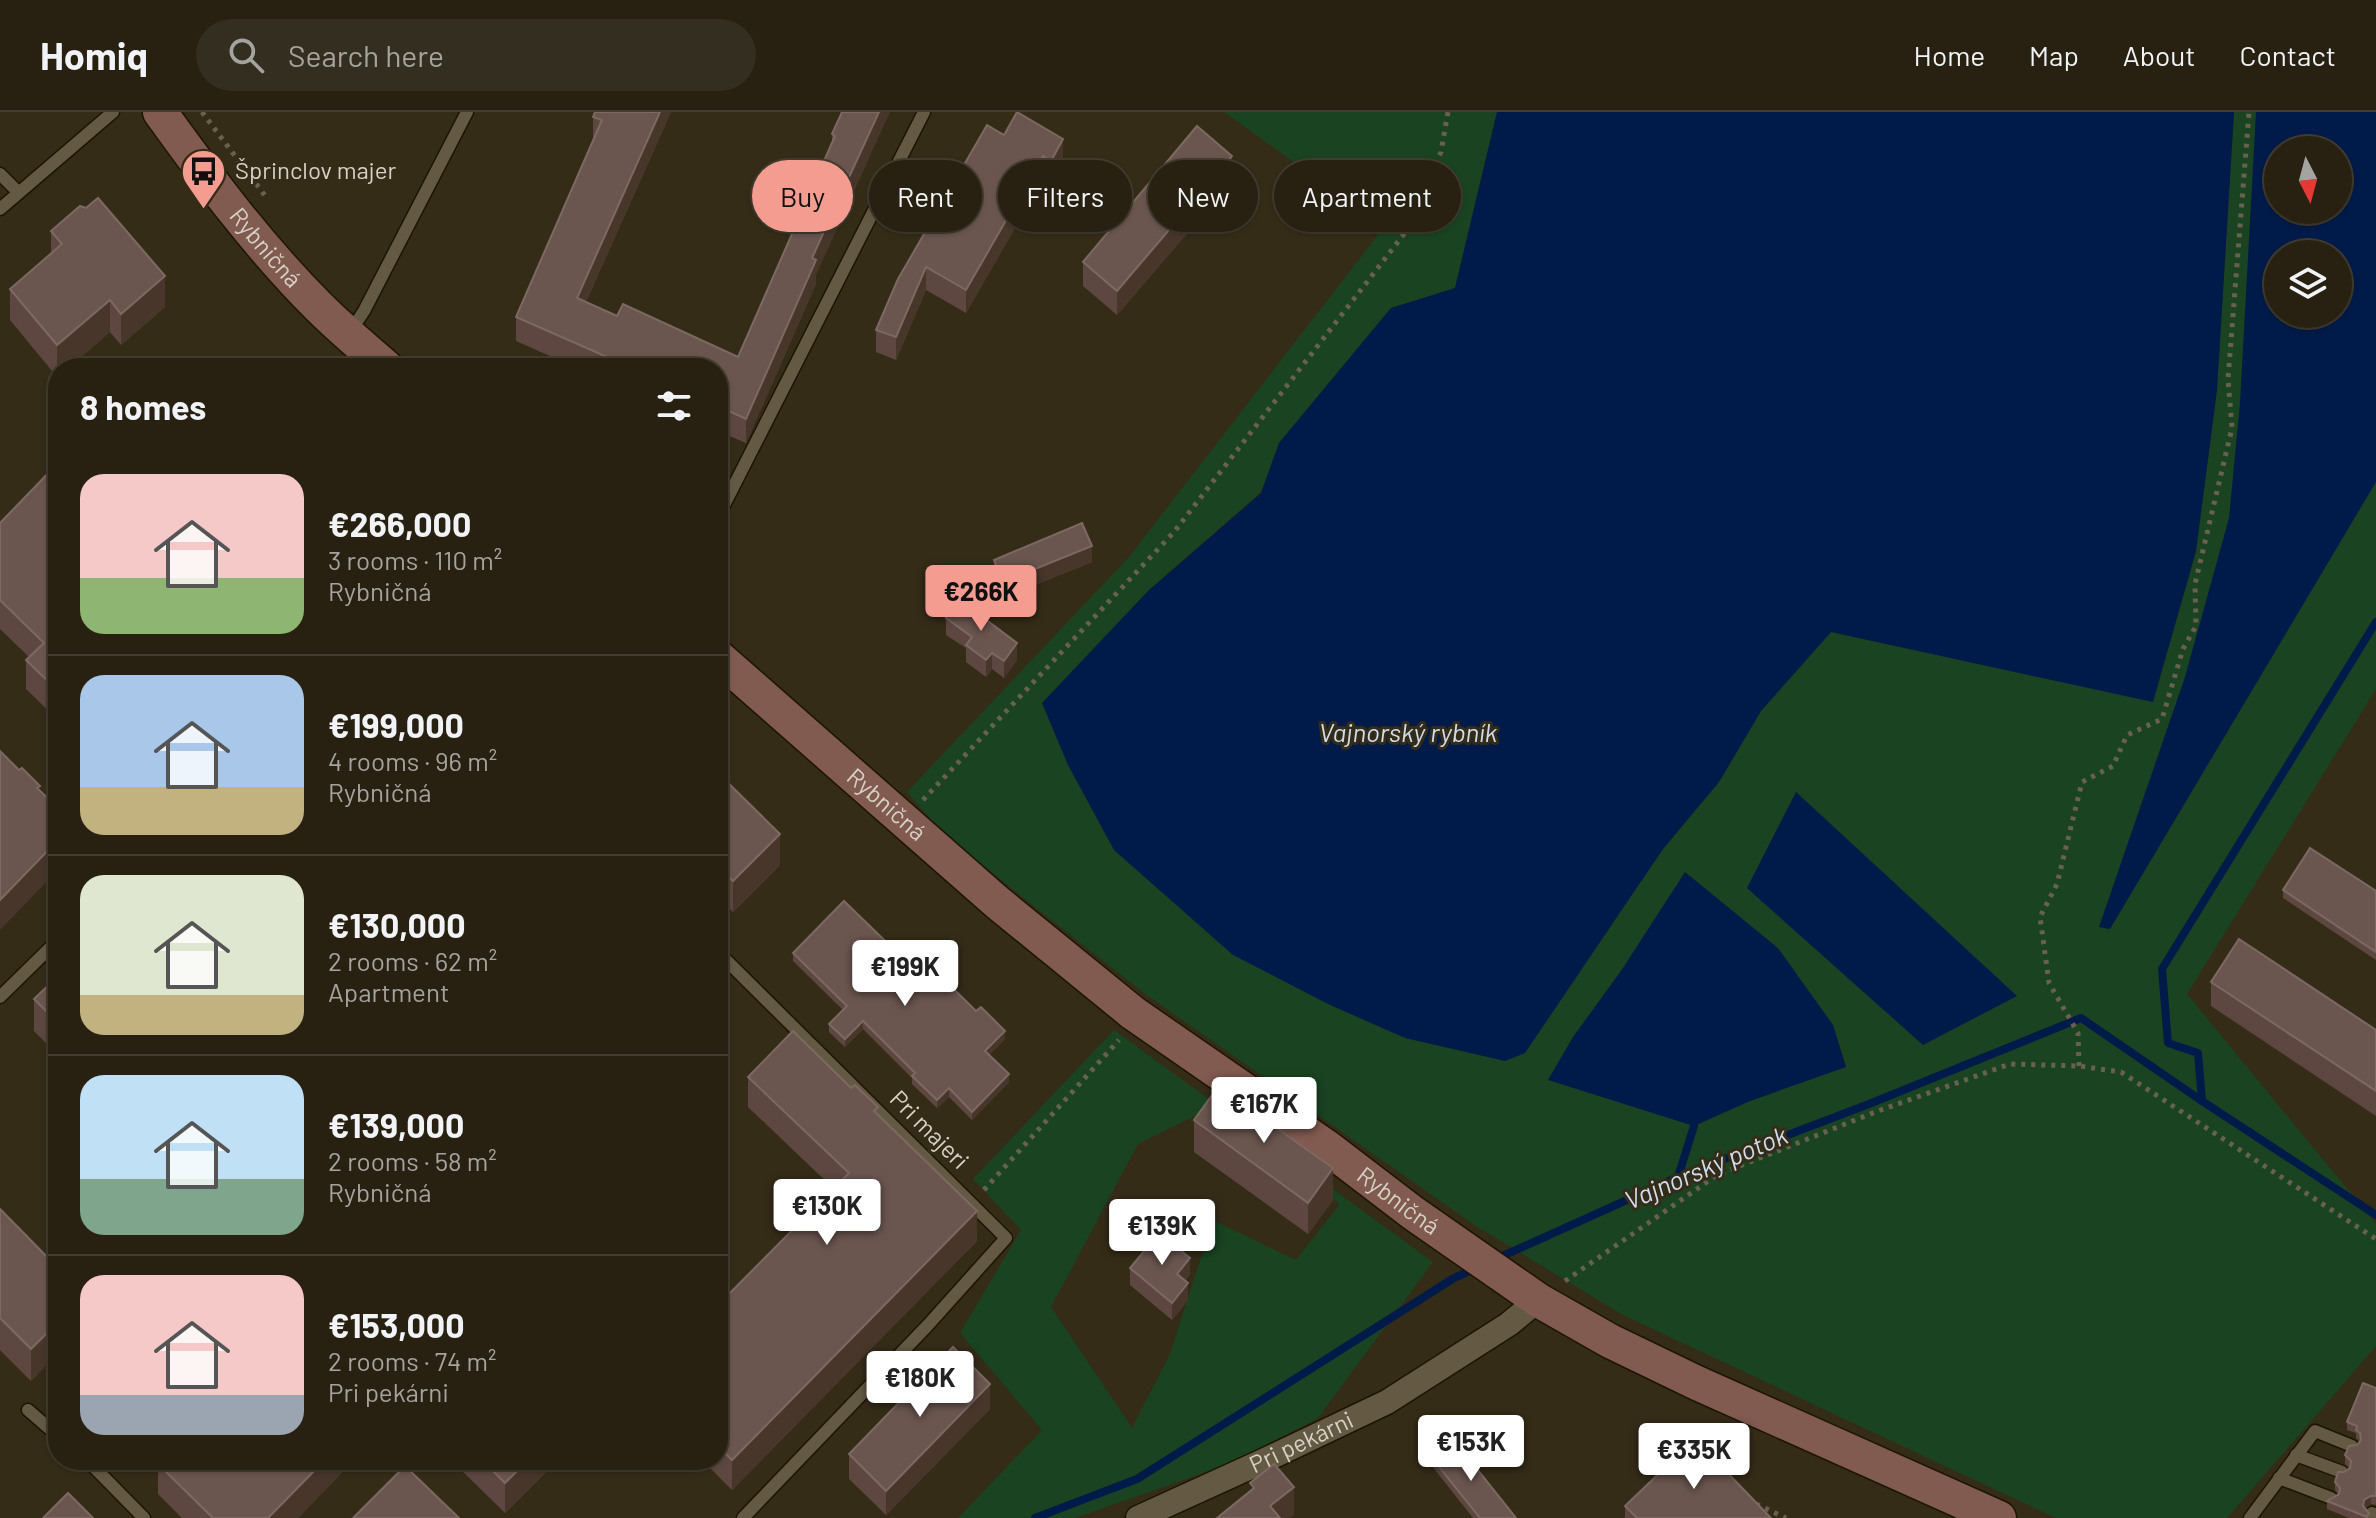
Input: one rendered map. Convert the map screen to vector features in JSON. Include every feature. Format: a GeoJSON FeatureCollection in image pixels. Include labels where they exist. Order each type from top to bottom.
{"type":"FeatureCollection","features":[{"type":"Feature","properties":{"kind":"main road","name":"Rybničná"},"geometry":{"type":"LineString","coordinates":[[160,112],[243,223],[318,306],[375,358]]}},
{"type":"Feature","properties":{"kind":"main road","name":"Rybničná"},"geometry":{"type":"LineString","coordinates":[[728,666],[998,903],[1133,1013],[1328,1148],[1413,1213],[1538,1300],[1610,1341],[1697,1383],[1999,1518]]}},
{"type":"Feature","properties":{"kind":"street","name":"Pri pekárni"},"geometry":{"type":"LineString","coordinates":[[1138,1518],[1387,1402],[1509,1324],[1538,1300]]}},
{"type":"Feature","properties":{"kind":"lane"},"geometry":{"type":"LineString","coordinates":[[0,209],[113,112]]}},
{"type":"Feature","properties":{"kind":"lane"},"geometry":{"type":"LineString","coordinates":[[349,335],[467,112]]}},
{"type":"Feature","properties":{"kind":"lane"},"geometry":{"type":"LineString","coordinates":[[728,497],[924,112]]}},
{"type":"Feature","properties":{"kind":"lane"},"geometry":{"type":"LineString","coordinates":[[0,174],[18,192]]}},
{"type":"Feature","properties":{"kind":"lane"},"geometry":{"type":"LineString","coordinates":[[0,997],[48,950]]}},
{"type":"Feature","properties":{"kind":"lane","name":"Pri majeri"},"geometry":{"type":"LineString","coordinates":[[728,962],[1006,1238],[928,1325],[743,1518]]}},
{"type":"Feature","properties":{"kind":"lane"},"geometry":{"type":"LineString","coordinates":[[28,1410],[48,1427]]}},
{"type":"Feature","properties":{"kind":"lane"},"geometry":{"type":"LineString","coordinates":[[2250,1518],[2315,1431],[2352,1446]]}},
{"type":"Feature","properties":{"kind":"lane"},"geometry":{"type":"LineString","coordinates":[[2296,1455],[2342,1472]]}},
{"type":"Feature","properties":{"kind":"lane"},"geometry":{"type":"LineString","coordinates":[[97,1470],[144,1518]]}},
{"type":"Feature","properties":{"kind":"lane"},"geometry":{"type":"LineString","coordinates":[[2279,1478],[2331,1498]]}},
{"type":"Feature","properties":{"kind":"path"},"geometry":{"type":"LineString","coordinates":[[202,112],[267,199]]}},
{"type":"Feature","properties":{"kind":"path"},"geometry":{"type":"LineString","coordinates":[[903,821],[1174,532],[1404,234],[1441,152],[1448,112]]}},
{"type":"Feature","properties":{"kind":"path"},"geometry":{"type":"LineString","coordinates":[[2079,1066],[2078,1033],[2049,983],[2040,917],[2057,884],[2082,782],[2113,766],[2127,735],[2162,719],[2183,649],[2196,626],[2195,584],[2232,428],[2228,379],[2249,112]]}},
{"type":"Feature","properties":{"kind":"path"},"geometry":{"type":"LineString","coordinates":[[972,1204],[1123,1036]]}},
{"type":"Feature","properties":{"kind":"path"},"geometry":{"type":"LineString","coordinates":[[1538,1300],[1717,1175],[1878,1111],[2010,1064],[2079,1066],[2121,1072],[2376,1239]]}},
{"type":"Feature","properties":{"kind":"path"},"geometry":{"type":"LineString","coordinates":[[1746,1500],[1786,1518]]}},
{"type":"Feature","properties":{"kind":"green space"},"geometry":{"type":"Polygon","coordinates":[[[1224,112],[1497,112],[1455,288],[1391,308],[1279,443],[1261,492],[1148,591],[1663,849],[1719,782],[1761,711],[1831,632],[2153,701],[2196,551],[2217,390],[2234,112],[2376,112],[2376,689],[2187,994],[2376,1224],[2376,1346],[2227,1518],[2056,1518],[1623,1315],[1476,1226],[1144,993],[944,835],[907,792],[1129,557],[1380,232],[1461,232],[1461,160],[1291,160],[1224,112]],[[1621,971],[1573,1037],[1549,1080],[1624,1103],[1750,1101],[1846,1066],[1833,1025],[1621,971]]]}},
{"type":"Feature","properties":{"kind":"green space"},"geometry":{"type":"Polygon","coordinates":[[[1114,1030],[1433,1262],[1317,1419],[1226,1465],[1075,1518],[958,1518],[1042,1430],[960,1333],[1021,1230],[973,1179],[1114,1030]],[[1205,1111],[1138,1144],[1051,1307],[1132,1428],[1170,1354],[1213,1220],[1296,1260],[1340,1204],[1205,1111]]]}},
{"type":"Feature","properties":{"kind":"water","name":"Vajnorský rybník"},"geometry":{"type":"Polygon","coordinates":[[[1497,112],[2234,112],[2217,390],[2196,551],[2153,702],[1831,632],[1761,711],[1719,782],[1663,849],[1525,1053],[1505,1061],[1405,1038],[1328,1004],[1233,955],[1114,850],[1068,765],[1042,703],[1148,591],[1261,493],[1279,443],[1391,308],[1455,288],[1497,112]]]}},
{"type":"Feature","properties":{"kind":"water"},"geometry":{"type":"Polygon","coordinates":[[[2256,112],[2376,112],[2376,482],[2110,929],[2099,927],[2185,677],[2229,518],[2240,403],[2256,112]]]}},
{"type":"Feature","properties":{"kind":"water"},"geometry":{"type":"Polygon","coordinates":[[[1796,792],[2017,996],[1923,1045],[1747,888],[1796,792]]]}},
{"type":"Feature","properties":{"kind":"water"},"geometry":{"type":"Polygon","coordinates":[[[1685,872],[1778,948],[1833,1025],[1846,1067],[1750,1101],[1694,1126],[1548,1080],[1573,1037],[1621,971],[1685,872]]]}},
{"type":"Feature","properties":{"kind":"building"},"geometry":{"type":"Polygon","coordinates":[[[595,112],[660,112],[577,298],[617,316],[623,304],[738,357],[793,232],[824,232],[812,258],[816,260],[746,419],[728,411],[728,358],[609,358],[516,317],[602,120],[593,117],[595,112]]]}},
{"type":"Feature","properties":{"kind":"building"},"geometry":{"type":"Polygon","coordinates":[[[842,112],[879,112],[853,169],[853,160],[824,160],[842,112]]]}},
{"type":"Feature","properties":{"kind":"building"},"geometry":{"type":"Polygon","coordinates":[[[1017,112],[1063,139],[1052,160],[1043,156],[1041,160],[998,160],[999,232],[966,290],[926,267],[896,337],[876,330],[898,279],[925,232],[982,232],[982,160],[967,160],[987,125],[1004,135],[1017,112]]]}},
{"type":"Feature","properties":{"kind":"building"},"geometry":{"type":"Polygon","coordinates":[[[1197,126],[1232,156],[1229,160],[1168,160],[1197,126]]]}},
{"type":"Feature","properties":{"kind":"building"},"geometry":{"type":"Polygon","coordinates":[[[1148,184],[1148,232],[1167,232],[1117,291],[1083,262],[1108,232],[1132,232],[1132,204],[1148,184]]]}},
{"type":"Feature","properties":{"kind":"building"},"geometry":{"type":"Polygon","coordinates":[[[98,198],[165,276],[121,314],[110,300],[57,345],[10,289],[62,244],[51,231],[80,206],[86,208],[98,198]]]}},
{"type":"Feature","properties":{"kind":"building"},"geometry":{"type":"Polygon","coordinates":[[[48,473],[48,681],[26,660],[44,643],[0,600],[0,523],[48,473]]]}},
{"type":"Feature","properties":{"kind":"building"},"geometry":{"type":"Polygon","coordinates":[[[1082,523],[1092,546],[1003,582],[994,560],[1082,523]]]}},
{"type":"Feature","properties":{"kind":"building"},"geometry":{"type":"Polygon","coordinates":[[[960,600],[1017,643],[1004,661],[992,653],[986,660],[966,645],[972,637],[946,618],[960,600]]]}},
{"type":"Feature","properties":{"kind":"building"},"geometry":{"type":"Polygon","coordinates":[[[0,751],[19,770],[22,768],[48,798],[48,850],[0,900],[0,751]]]}},
{"type":"Feature","properties":{"kind":"building"},"geometry":{"type":"Polygon","coordinates":[[[728,783],[780,834],[733,881],[728,876],[728,783]]]}},
{"type":"Feature","properties":{"kind":"building"},"geometry":{"type":"Polygon","coordinates":[[[2310,848],[2376,891],[2376,952],[2283,890],[2310,848]]]}},
{"type":"Feature","properties":{"kind":"building"},"geometry":{"type":"Polygon","coordinates":[[[844,901],[913,968],[923,959],[976,1011],[981,1007],[1005,1031],[985,1051],[1009,1074],[972,1112],[949,1088],[937,1100],[912,1076],[915,1073],[863,1021],[845,1039],[829,1024],[847,1006],[793,953],[844,901]]]}},
{"type":"Feature","properties":{"kind":"building"},"geometry":{"type":"Polygon","coordinates":[[[2239,939],[2376,1030],[2376,1091],[2211,982],[2239,939]]]}},
{"type":"Feature","properties":{"kind":"building"},"geometry":{"type":"Polygon","coordinates":[[[48,986],[48,1013],[34,999],[48,986]]]}},
{"type":"Feature","properties":{"kind":"building"},"geometry":{"type":"Polygon","coordinates":[[[793,1031],[851,1088],[855,1085],[878,1107],[874,1111],[977,1211],[732,1460],[728,1456],[728,1295],[849,1173],[748,1077],[793,1031]]]}},
{"type":"Feature","properties":{"kind":"building"},"geometry":{"type":"Polygon","coordinates":[[[1218,1087],[1333,1168],[1308,1203],[1194,1120],[1218,1087]]]}},
{"type":"Feature","properties":{"kind":"building"},"geometry":{"type":"Polygon","coordinates":[[[0,1209],[48,1258],[48,1332],[31,1349],[0,1318],[0,1209]]]}},
{"type":"Feature","properties":{"kind":"building"},"geometry":{"type":"Polygon","coordinates":[[[1159,1233],[1190,1258],[1177,1274],[1188,1283],[1172,1303],[1130,1268],[1159,1233]]]}},
{"type":"Feature","properties":{"kind":"building"},"geometry":{"type":"Polygon","coordinates":[[[953,1347],[990,1384],[886,1491],[849,1454],[953,1347]]]}},
{"type":"Feature","properties":{"kind":"building"},"geometry":{"type":"Polygon","coordinates":[[[2363,1383],[2376,1388],[2376,1496],[2364,1500],[2363,1506],[2369,1513],[2367,1517],[2327,1501],[2339,1494],[2340,1488],[2335,1482],[2338,1472],[2350,1468],[2351,1461],[2345,1455],[2349,1446],[2357,1445],[2361,1440],[2357,1426],[2347,1422],[2363,1383]]]}},
{"type":"Feature","properties":{"kind":"building"},"geometry":{"type":"Polygon","coordinates":[[[1695,1439],[1771,1518],[1637,1518],[1625,1506],[1695,1439]]]}},
{"type":"Feature","properties":{"kind":"building"},"geometry":{"type":"Polygon","coordinates":[[[1454,1440],[1516,1518],[1480,1518],[1432,1458],[1454,1440]]]}},
{"type":"Feature","properties":{"kind":"building"},"geometry":{"type":"Polygon","coordinates":[[[1274,1464],[1294,1487],[1270,1506],[1280,1518],[1217,1518],[1254,1488],[1250,1483],[1274,1464]]]}},
{"type":"Feature","properties":{"kind":"building"},"geometry":{"type":"Polygon","coordinates":[[[164,1470],[315,1470],[268,1518],[213,1518],[164,1470]]]}},
{"type":"Feature","properties":{"kind":"building"},"geometry":{"type":"Polygon","coordinates":[[[401,1470],[409,1470],[459,1518],[353,1518],[401,1470]]]}},
{"type":"Feature","properties":{"kind":"building"},"geometry":{"type":"Polygon","coordinates":[[[492,1470],[518,1470],[505,1483],[492,1470]]]}},
{"type":"Feature","properties":{"kind":"building"},"geometry":{"type":"Polygon","coordinates":[[[68,1493],[93,1518],[43,1518],[68,1493]]]}},
{"type":"Feature","properties":{"kind":"waterway"},"geometry":{"type":"LineString","coordinates":[[2202,1101],[2198,1053],[2168,1043],[2162,969],[2376,622]]}},
{"type":"Feature","properties":{"kind":"waterway","name":"Vajnorský potok"},"geometry":{"type":"LineString","coordinates":[[1496,1259],[1678,1177],[2081,1018],[2376,1215]]}},
{"type":"Feature","properties":{"kind":"waterway"},"geometry":{"type":"LineString","coordinates":[[1678,1177],[1694,1126]]}},
{"type":"Feature","properties":{"kind":"waterway","name":"Vajnorský potok"},"geometry":{"type":"LineString","coordinates":[[1035,1518],[1137,1479],[1454,1278],[1476,1268]]}},
{"type":"Feature","properties":{"kind":"place","name":"Šprinclov majer"},"geometry":{"type":"Point","coordinates":[204,210]}}]}
